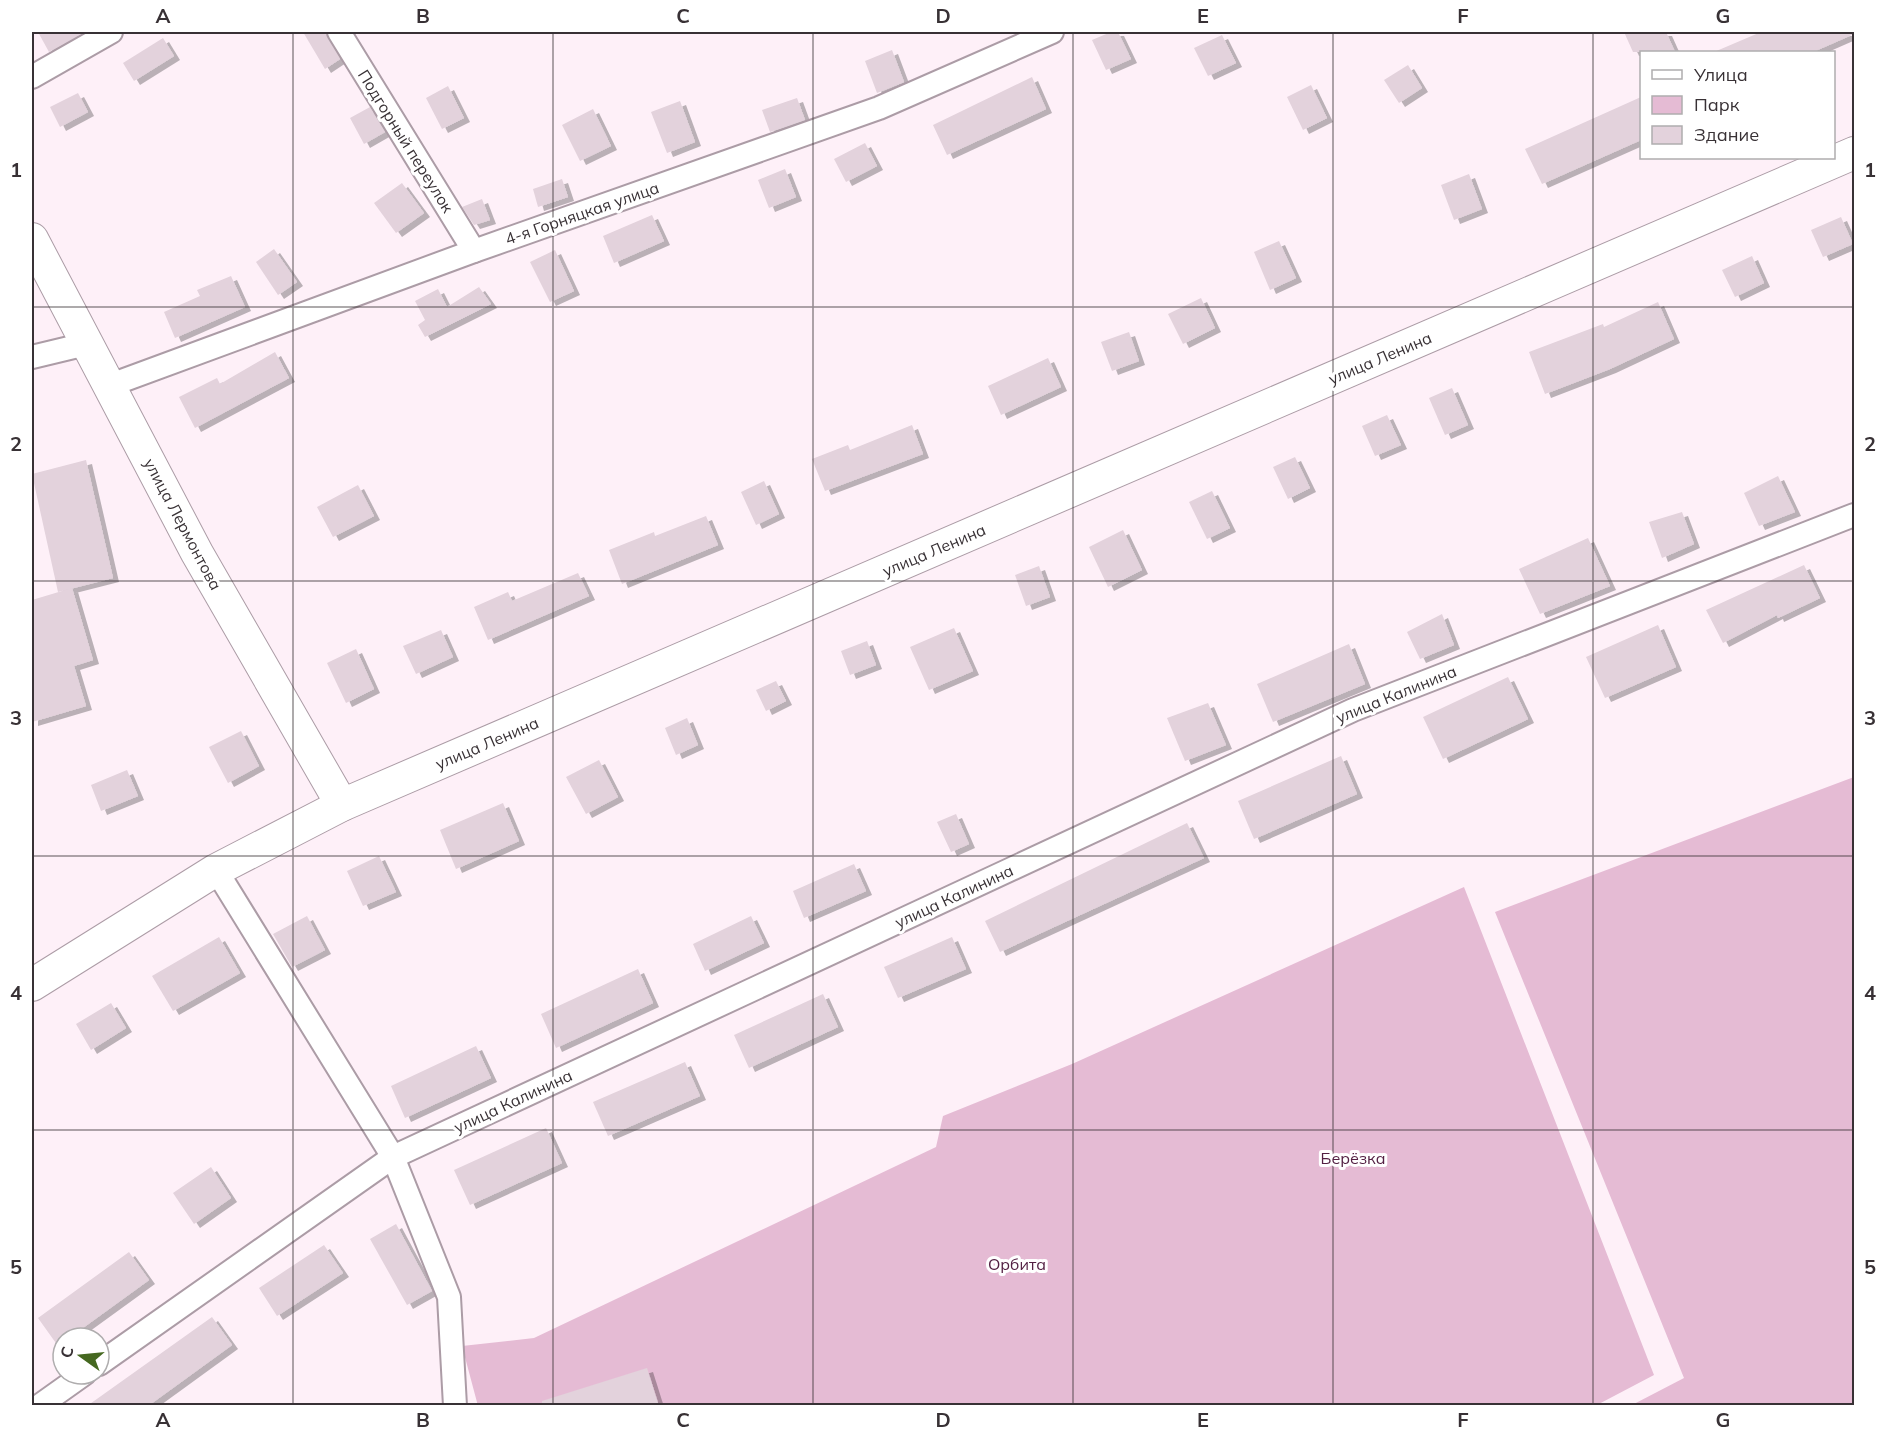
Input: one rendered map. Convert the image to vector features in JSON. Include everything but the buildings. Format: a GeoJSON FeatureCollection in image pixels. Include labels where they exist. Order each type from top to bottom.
{"type":"FeatureCollection","features":[{"type":"Feature","properties":{"kind":"main road","name":"улица Ленина"},"geometry":{"type":"LineString","coordinates":[[32,985],[216,870],[342,805],[1854,153]]}},
{"type":"Feature","properties":{"kind":"main road","name":"улица Лермонтова"},"geometry":{"type":"LineString","coordinates":[[32,239],[197,553],[342,805]]}},
{"type":"Feature","properties":{"kind":"street"},"geometry":{"type":"LineString","coordinates":[[32,76],[111,32]]}},
{"type":"Feature","properties":{"kind":"street","name":"Подгорный переулок"},"geometry":{"type":"LineString","coordinates":[[339,32],[474,251]]}},
{"type":"Feature","properties":{"kind":"street","name":"4-я Горняцкая улица"},"geometry":{"type":"LineString","coordinates":[[108,386],[474,251],[879,108],[1052,32]]}},
{"type":"Feature","properties":{"kind":"street"},"geometry":{"type":"LineString","coordinates":[[32,357],[86,344]]}},
{"type":"Feature","properties":{"kind":"street","name":"улица Калинина"},"geometry":{"type":"LineString","coordinates":[[111,1356],[393,1157],[1353,710],[1854,515]]}},
{"type":"Feature","properties":{"kind":"street"},"geometry":{"type":"LineString","coordinates":[[216,870],[393,1157],[449,1297],[455,1406]]}},
{"type":"Feature","properties":{"kind":"street"},"geometry":{"type":"LineString","coordinates":[[39,1406],[67,1386]]}},
{"type":"Feature","properties":{"kind":"green space"},"geometry":{"type":"Polygon","coordinates":[[[1854,777],[1854,1405],[1632,1405],[1684,1378],[1495,912],[1854,777]]]}},
{"type":"Feature","properties":{"kind":"green space"},"geometry":{"type":"Polygon","coordinates":[[[1464,887],[1654,1375],[1595,1406],[478,1406],[462,1346],[534,1338],[936,1147],[943,1116],[1072,1064],[1464,887]]]}},
{"type":"Feature","properties":{"kind":"park label","name":"Берёзка"},"geometry":{"type":"Point","coordinates":[1353,1158]}},
{"type":"Feature","properties":{"kind":"park label","name":"Орбита"},"geometry":{"type":"Point","coordinates":[1017,1264]}}]}
